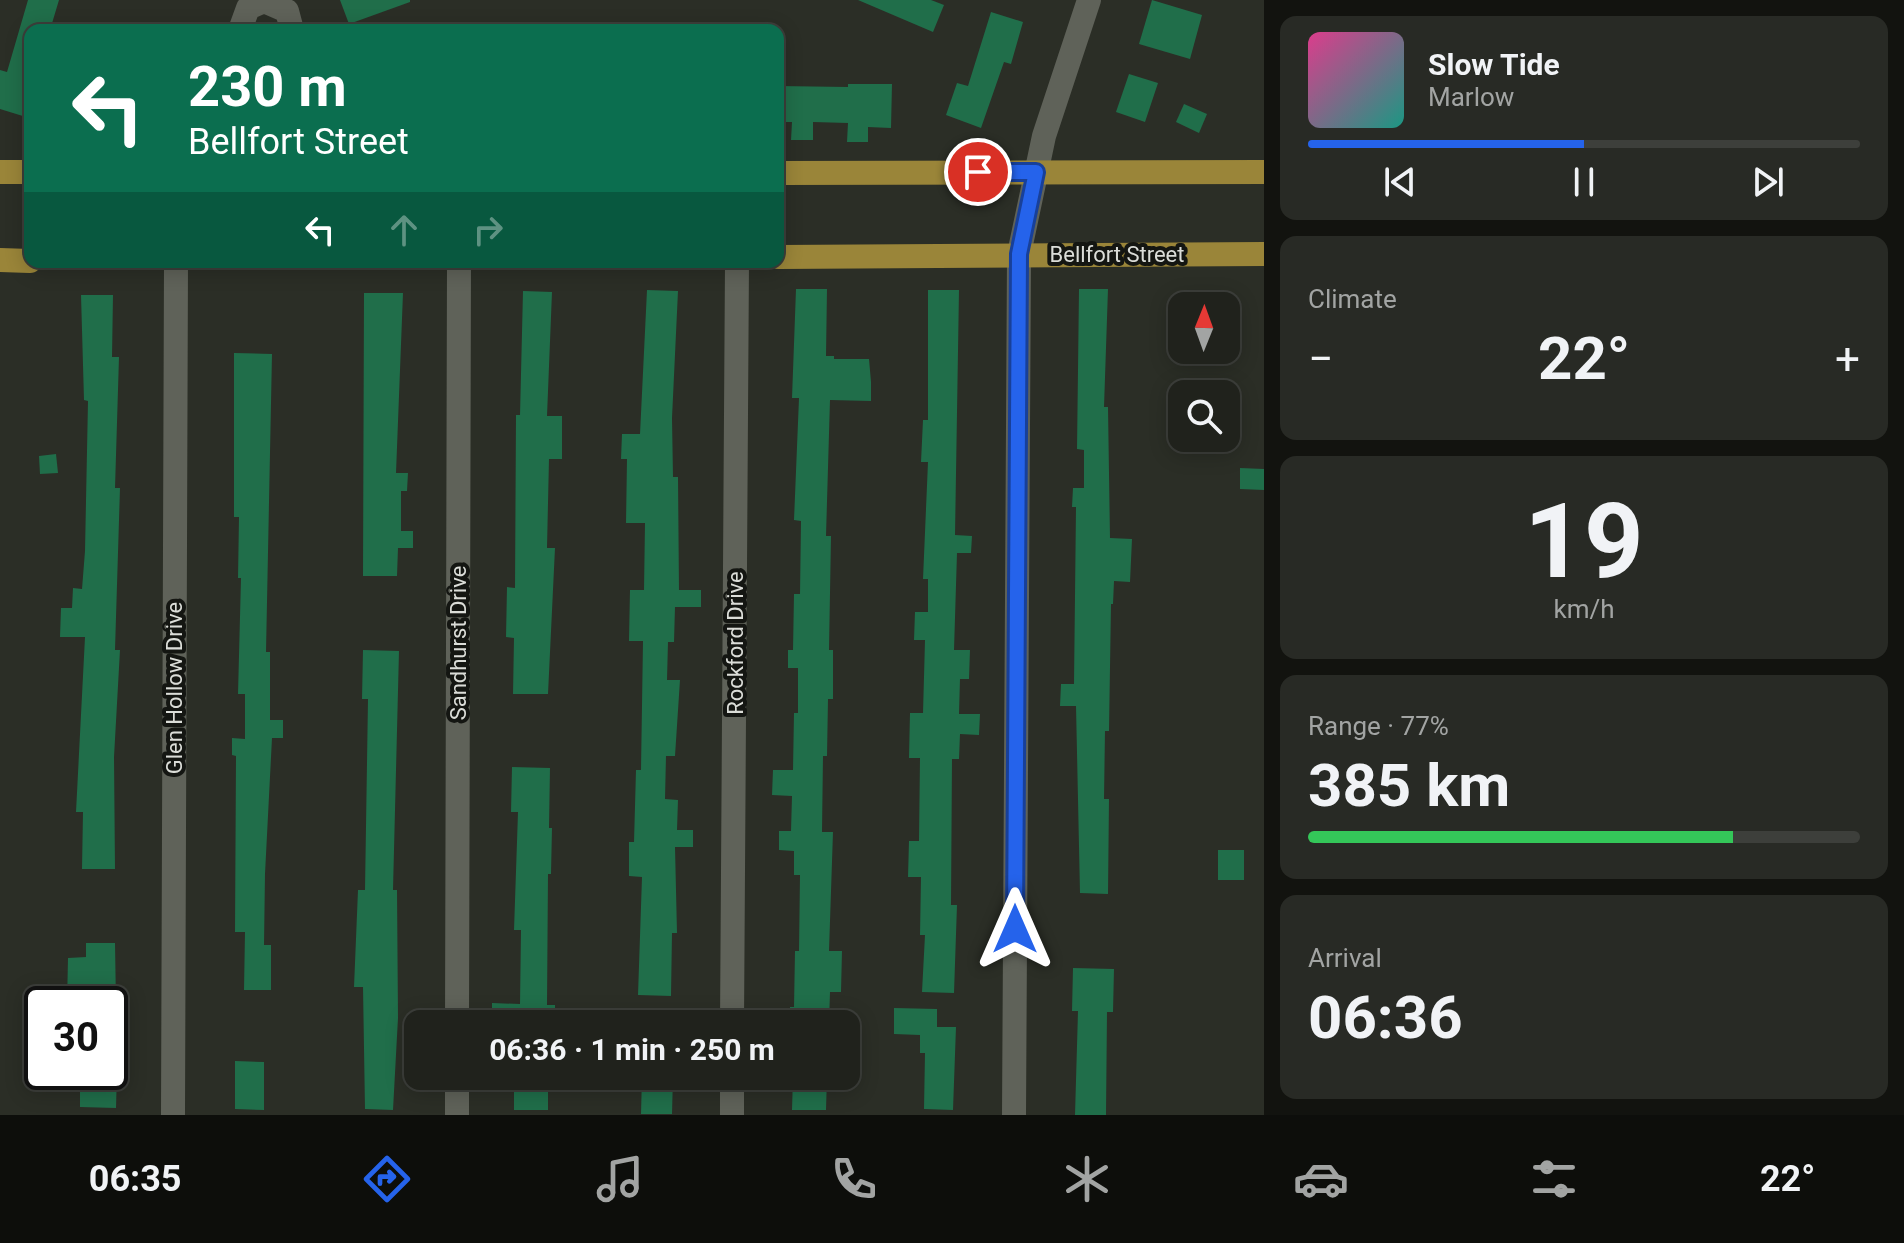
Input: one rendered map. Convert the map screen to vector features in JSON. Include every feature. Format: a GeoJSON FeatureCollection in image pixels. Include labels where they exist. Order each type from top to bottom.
{"type":"FeatureCollection","features":[{"type":"Feature","properties":{"kind":"main road"},"geometry":{"type":"LineString","coordinates":[[0,172],[24,172]]}},
{"type":"Feature","properties":{"kind":"main road"},"geometry":{"type":"LineString","coordinates":[[784,173],[1264,172]]}},
{"type":"Feature","properties":{"kind":"main road","name":"Bellfort Street"},"geometry":{"type":"LineString","coordinates":[[784,257],[1264,254]]}},
{"type":"Feature","properties":{"kind":"main road"},"geometry":{"type":"LineString","coordinates":[[0,260],[24,261]]}},
{"type":"Feature","properties":{"kind":"street"},"geometry":{"type":"LineString","coordinates":[[1014,1115],[1019,254],[1036,172],[1089,0]]}},
{"type":"Feature","properties":{"kind":"street"},"geometry":{"type":"LineString","coordinates":[[242,24],[248,8],[264,1],[287,11],[290,24]]}},
{"type":"Feature","properties":{"kind":"street","name":"Glen Hollow Drive"},"geometry":{"type":"LineString","coordinates":[[173,1115],[176,268]]}},
{"type":"Feature","properties":{"kind":"street","name":"Sandhurst Drive"},"geometry":{"type":"LineString","coordinates":[[457,1010],[459,268]]}},
{"type":"Feature","properties":{"kind":"street","name":"Rockford Drive"},"geometry":{"type":"LineString","coordinates":[[732,1010],[737,268]]}},
{"type":"Feature","properties":{"kind":"street"},"geometry":{"type":"LineString","coordinates":[[457,1090],[457,1115]]}},
{"type":"Feature","properties":{"kind":"street"},"geometry":{"type":"LineString","coordinates":[[732,1090],[732,1115]]}},
{"type":"Feature","properties":{"kind":"building"},"geometry":{"type":"Polygon","coordinates":[[[28,0],[59,0],[52,24],[24,24],[24,116],[0,109],[0,70],[7,72],[28,0]]]}},
{"type":"Feature","properties":{"kind":"building"},"geometry":{"type":"Polygon","coordinates":[[[340,0],[410,0],[410,2],[349,24],[340,0]]]}},
{"type":"Feature","properties":{"kind":"building"},"geometry":{"type":"Polygon","coordinates":[[[858,0],[931,0],[944,5],[933,32],[858,0]]]}},
{"type":"Feature","properties":{"kind":"building"},"geometry":{"type":"Polygon","coordinates":[[[1152,0],[1202,15],[1190,59],[1139,44],[1152,0]]]}},
{"type":"Feature","properties":{"kind":"building"},"geometry":{"type":"Polygon","coordinates":[[[991,12],[1023,22],[1011,64],[1004,62],[981,128],[946,115],[957,83],[968,86],[991,12]]]}},
{"type":"Feature","properties":{"kind":"building"},"geometry":{"type":"Polygon","coordinates":[[[1129,74],[1158,83],[1145,122],[1116,112],[1129,74]]]}},
{"type":"Feature","properties":{"kind":"building"},"geometry":{"type":"Polygon","coordinates":[[[848,84],[892,84],[891,128],[868,127],[868,142],[847,142],[848,123],[813,122],[813,140],[791,140],[792,122],[784,122],[784,86],[848,87],[848,84]]]}},
{"type":"Feature","properties":{"kind":"building"},"geometry":{"type":"Polygon","coordinates":[[[1184,104],[1207,114],[1199,133],[1176,122],[1184,104]]]}},
{"type":"Feature","properties":{"kind":"building"},"geometry":{"type":"Polygon","coordinates":[[[796,289],[827,289],[826,356],[834,356],[834,359],[869,359],[871,382],[871,401],[830,400],[826,536],[831,536],[829,650],[833,650],[833,699],[828,699],[827,756],[823,756],[822,832],[833,832],[829,951],[842,951],[841,992],[830,992],[829,1010],[790,1010],[794,1007],[795,951],[799,951],[800,875],[794,875],[794,851],[779,850],[779,831],[791,831],[792,796],[772,795],[773,770],[793,770],[794,713],[798,713],[798,668],[788,668],[788,650],[793,650],[794,594],[800,594],[801,521],[794,520],[799,398],[792,398],[796,289]]]}},
{"type":"Feature","properties":{"kind":"building"},"geometry":{"type":"Polygon","coordinates":[[[1079,289],[1108,289],[1104,407],[1108,407],[1110,538],[1132,539],[1130,582],[1114,581],[1111,604],[1109,731],[1105,731],[1104,799],[1109,799],[1108,894],[1080,893],[1076,706],[1060,706],[1061,684],[1074,684],[1076,507],[1072,507],[1073,488],[1084,488],[1084,450],[1077,449],[1079,289]]]}},
{"type":"Feature","properties":{"kind":"building"},"geometry":{"type":"Polygon","coordinates":[[[647,290],[678,291],[672,418],[673,477],[678,477],[679,590],[701,590],[701,607],[675,607],[674,642],[668,642],[667,680],[680,680],[675,756],[666,756],[665,799],[678,800],[677,830],[693,830],[693,847],[675,847],[677,933],[672,933],[671,996],[638,995],[642,877],[629,876],[629,842],[634,842],[636,770],[641,770],[643,641],[629,641],[630,590],[644,590],[645,523],[626,523],[627,459],[621,459],[622,434],[640,434],[647,290]]]}},
{"type":"Feature","properties":{"kind":"building"},"geometry":{"type":"Polygon","coordinates":[[[928,290],[959,290],[955,535],[972,536],[971,553],[957,553],[954,650],[970,650],[969,679],[960,679],[959,714],[980,714],[979,735],[960,734],[959,759],[952,759],[951,905],[957,905],[954,993],[922,992],[925,935],[920,935],[921,877],[908,877],[909,841],[919,841],[920,758],[909,758],[910,713],[923,713],[925,640],[914,640],[915,612],[928,612],[928,579],[923,579],[928,462],[921,462],[923,420],[928,420],[928,290]]]}},
{"type":"Feature","properties":{"kind":"building"},"geometry":{"type":"Polygon","coordinates":[[[523,291],[552,292],[547,416],[562,416],[562,459],[549,459],[547,548],[555,548],[548,694],[513,694],[514,638],[506,637],[507,587],[515,588],[516,415],[520,415],[523,291]]]}},
{"type":"Feature","properties":{"kind":"building"},"geometry":{"type":"Polygon","coordinates":[[[364,293],[403,293],[396,473],[408,473],[407,491],[401,491],[401,531],[413,531],[413,548],[398,548],[397,576],[363,576],[364,293]]]}},
{"type":"Feature","properties":{"kind":"building"},"geometry":{"type":"Polygon","coordinates":[[[81,295],[113,295],[112,357],[119,357],[115,488],[120,488],[115,650],[120,650],[114,757],[115,869],[82,869],[83,812],[76,812],[85,637],[60,637],[61,608],[72,608],[73,588],[82,589],[85,551],[88,401],[84,400],[81,295]]]}},
{"type":"Feature","properties":{"kind":"building"},"geometry":{"type":"Polygon","coordinates":[[[234,353],[272,354],[266,652],[270,652],[270,720],[283,720],[283,738],[272,738],[265,874],[264,945],[271,945],[271,990],[244,990],[245,932],[235,932],[236,756],[232,755],[232,738],[245,739],[245,694],[238,694],[241,578],[238,578],[239,517],[234,517],[234,353]]]}},
{"type":"Feature","properties":{"kind":"building"},"geometry":{"type":"Polygon","coordinates":[[[56,454],[58,473],[40,474],[39,456],[56,454]]]}},
{"type":"Feature","properties":{"kind":"building"},"geometry":{"type":"Polygon","coordinates":[[[1240,468],[1264,469],[1264,490],[1240,489],[1240,468]]]}},
{"type":"Feature","properties":{"kind":"building"},"geometry":{"type":"Polygon","coordinates":[[[363,650],[399,651],[393,890],[397,890],[398,1018],[393,1110],[365,1109],[363,987],[354,987],[358,890],[365,890],[368,699],[362,699],[363,650]]]}},
{"type":"Feature","properties":{"kind":"building"},"geometry":{"type":"Polygon","coordinates":[[[512,767],[550,768],[549,828],[552,828],[551,874],[548,874],[547,1005],[555,1005],[555,1010],[492,1010],[492,1003],[520,1004],[521,930],[514,930],[518,812],[511,812],[512,767]]]}},
{"type":"Feature","properties":{"kind":"building"},"geometry":{"type":"Polygon","coordinates":[[[1218,850],[1244,850],[1244,880],[1218,880],[1218,850]]]}},
{"type":"Feature","properties":{"kind":"building"},"geometry":{"type":"Polygon","coordinates":[[[86,943],[115,943],[116,986],[67,986],[68,958],[86,957],[86,943]]]}},
{"type":"Feature","properties":{"kind":"building"},"geometry":{"type":"Polygon","coordinates":[[[1073,968],[1114,969],[1113,1012],[1107,1012],[1106,1115],[1075,1115],[1078,1011],[1072,1011],[1073,968]]]}},
{"type":"Feature","properties":{"kind":"building"},"geometry":{"type":"Polygon","coordinates":[[[894,1008],[937,1009],[937,1027],[956,1027],[953,1110],[924,1109],[925,1053],[920,1053],[920,1035],[894,1034],[894,1008]]]}},
{"type":"Feature","properties":{"kind":"building"},"geometry":{"type":"Polygon","coordinates":[[[235,1061],[264,1062],[264,1110],[235,1109],[235,1061]]]}},
{"type":"Feature","properties":{"kind":"building"},"geometry":{"type":"Polygon","coordinates":[[[80,1090],[116,1090],[116,1108],[80,1107],[80,1090]]]}},
{"type":"Feature","properties":{"kind":"building"},"geometry":{"type":"Polygon","coordinates":[[[514,1090],[548,1090],[548,1110],[514,1110],[514,1090]]]}},
{"type":"Feature","properties":{"kind":"building"},"geometry":{"type":"Polygon","coordinates":[[[642,1090],[673,1090],[672,1114],[641,1114],[642,1090]]]}},
{"type":"Feature","properties":{"kind":"building"},"geometry":{"type":"Polygon","coordinates":[[[793,1090],[827,1090],[826,1110],[792,1110],[793,1090]]]}},
{"type":"Feature","properties":{"kind":"route"},"geometry":{"type":"LineString","coordinates":[[978,172],[1036,172],[1019,254],[1015,929]]}}]}
